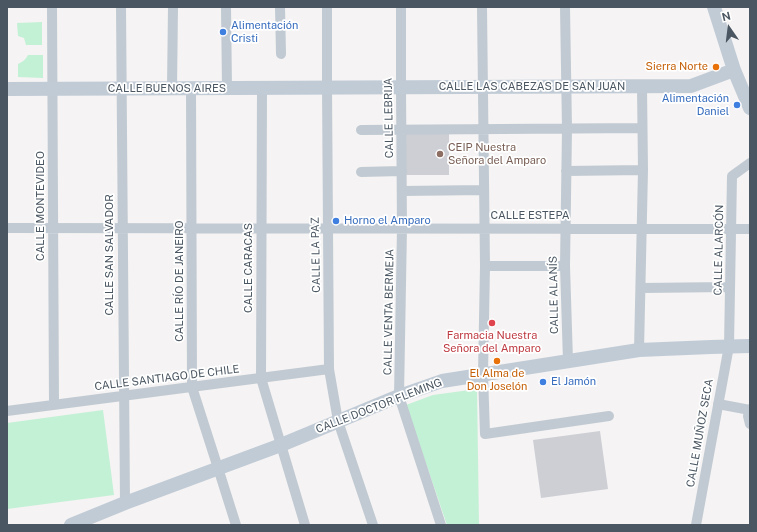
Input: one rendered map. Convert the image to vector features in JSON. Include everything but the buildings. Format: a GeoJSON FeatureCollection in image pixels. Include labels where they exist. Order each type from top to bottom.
{"type":"FeatureCollection","features":[{"type":"Feature","properties":{"kind":"main road"},"geometry":{"type":"LineString","coordinates":[[714,7],[734,70],[746,89],[750,108]]}},
{"type":"Feature","properties":{"kind":"main road","name":"CALLE LAS CABEZAS DE SAN JUAN"},"geometry":{"type":"LineString","coordinates":[[327,88],[566,88],[691,86],[734,70]]}},
{"type":"Feature","properties":{"kind":"main road","name":"CALLE BUENOS AIRES"},"geometry":{"type":"LineString","coordinates":[[7,89],[327,88]]}},
{"type":"Feature","properties":{"kind":"main road","name":"CALLE DOCTOR FLEMING"},"geometry":{"type":"LineString","coordinates":[[71,525],[124,503],[281,445],[399,396],[442,381],[639,350],[750,346]]}},
{"type":"Feature","properties":{"kind":"street","name":"CALLE MONTEVIDEO"},"geometry":{"type":"LineString","coordinates":[[52,7],[54,405]]}},
{"type":"Feature","properties":{"kind":"street","name":"CALLE SAN SALVADOR"},"geometry":{"type":"LineString","coordinates":[[121,7],[124,503]]}},
{"type":"Feature","properties":{"kind":"street"},"geometry":{"type":"LineString","coordinates":[[172,88],[173,7]]}},
{"type":"Feature","properties":{"kind":"street"},"geometry":{"type":"LineString","coordinates":[[226,7],[227,88]]}},
{"type":"Feature","properties":{"kind":"street"},"geometry":{"type":"LineString","coordinates":[[280,7],[281,54]]}},
{"type":"Feature","properties":{"kind":"street","name":"CALLE LA PAZ"},"geometry":{"type":"LineString","coordinates":[[328,7],[327,88],[329,369],[338,421],[373,525]]}},
{"type":"Feature","properties":{"kind":"street","name":"CALLE LEBRIJA"},"geometry":{"type":"LineString","coordinates":[[401,7],[402,228]]}},
{"type":"Feature","properties":{"kind":"street"},"geometry":{"type":"LineString","coordinates":[[482,7],[485,266],[483,374],[485,434],[609,416]]}},
{"type":"Feature","properties":{"kind":"street","name":"CALLE ALANÍS"},"geometry":{"type":"LineString","coordinates":[[565,7],[567,129],[565,266],[568,361]]}},
{"type":"Feature","properties":{"kind":"street"},"geometry":{"type":"LineString","coordinates":[[639,350],[643,170],[642,87]]}},
{"type":"Feature","properties":{"kind":"street","name":"CALLE RÍO DE JANEIRO"},"geometry":{"type":"LineString","coordinates":[[191,88],[192,387],[236,525]]}},
{"type":"Feature","properties":{"kind":"street","name":"CALLE CARACAS"},"geometry":{"type":"LineString","coordinates":[[262,88],[261,378],[305,525]]}},
{"type":"Feature","properties":{"kind":"street"},"geometry":{"type":"LineString","coordinates":[[361,130],[642,128]]}},
{"type":"Feature","properties":{"kind":"street","name":"CALLE ALARCÓN"},"geometry":{"type":"LineString","coordinates":[[728,346],[732,176],[750,163]]}},
{"type":"Feature","properties":{"kind":"street"},"geometry":{"type":"LineString","coordinates":[[566,171],[643,170]]}},
{"type":"Feature","properties":{"kind":"street"},"geometry":{"type":"LineString","coordinates":[[361,172],[402,171]]}},
{"type":"Feature","properties":{"kind":"street"},"geometry":{"type":"LineString","coordinates":[[402,191],[484,190]]}},
{"type":"Feature","properties":{"kind":"street","name":"CALLE ESTEPA"},"geometry":{"type":"LineString","coordinates":[[7,228],[750,229]]}},
{"type":"Feature","properties":{"kind":"street","name":"CALLE VENTA BERMEJA"},"geometry":{"type":"LineString","coordinates":[[402,228],[399,396],[441,525]]}},
{"type":"Feature","properties":{"kind":"street"},"geometry":{"type":"LineString","coordinates":[[485,266],[565,266]]}},
{"type":"Feature","properties":{"kind":"street"},"geometry":{"type":"LineString","coordinates":[[641,288],[730,287]]}},
{"type":"Feature","properties":{"kind":"street","name":"CALLE MUÑOZ SECA"},"geometry":{"type":"LineString","coordinates":[[696,525],[728,346]]}},
{"type":"Feature","properties":{"kind":"street","name":"CALLE SANTIAGO DE CHILE"},"geometry":{"type":"LineString","coordinates":[[7,411],[329,369]]}},
{"type":"Feature","properties":{"kind":"street"},"geometry":{"type":"LineString","coordinates":[[718,404],[750,410],[748,416],[750,424]]}},
{"type":"Feature","properties":{"kind":"green space"},"geometry":{"type":"Polygon","coordinates":[[[42,22],[42,45],[26,45],[24,38],[18,36],[17,23],[42,22]]]}},
{"type":"Feature","properties":{"kind":"green space"},"geometry":{"type":"Polygon","coordinates":[[[28,55],[43,55],[43,78],[18,77],[18,64],[28,55]]]}},
{"type":"Feature","properties":{"kind":"green space"},"geometry":{"type":"Polygon","coordinates":[[[477,389],[479,525],[447,525],[406,405],[433,395],[477,389]]]}},
{"type":"Feature","properties":{"kind":"green space"},"geometry":{"type":"Polygon","coordinates":[[[103,410],[114,495],[7,509],[7,423],[103,410]]]}},
{"type":"Feature","properties":{"kind":"place","name":"Alimentación Cristi"},"geometry":{"type":"Point","coordinates":[223,32]}},
{"type":"Feature","properties":{"kind":"place","name":"Sierra Norte"},"geometry":{"type":"Point","coordinates":[716,67]}},
{"type":"Feature","properties":{"kind":"place","name":"Alimentación Daniel"},"geometry":{"type":"Point","coordinates":[737,105]}},
{"type":"Feature","properties":{"kind":"place","name":"CEIP Nuestra Señora del Amparo"},"geometry":{"type":"Point","coordinates":[440,154]}},
{"type":"Feature","properties":{"kind":"place","name":"Horno el Amparo"},"geometry":{"type":"Point","coordinates":[336,221]}},
{"type":"Feature","properties":{"kind":"place","name":"Farmacia Nuestra Señora del Amparo"},"geometry":{"type":"Point","coordinates":[492,323]}},
{"type":"Feature","properties":{"kind":"place","name":"El Alma de Don Joselón"},"geometry":{"type":"Point","coordinates":[497,361]}},
{"type":"Feature","properties":{"kind":"place","name":"El Jamón"},"geometry":{"type":"Point","coordinates":[543,382]}}]}
